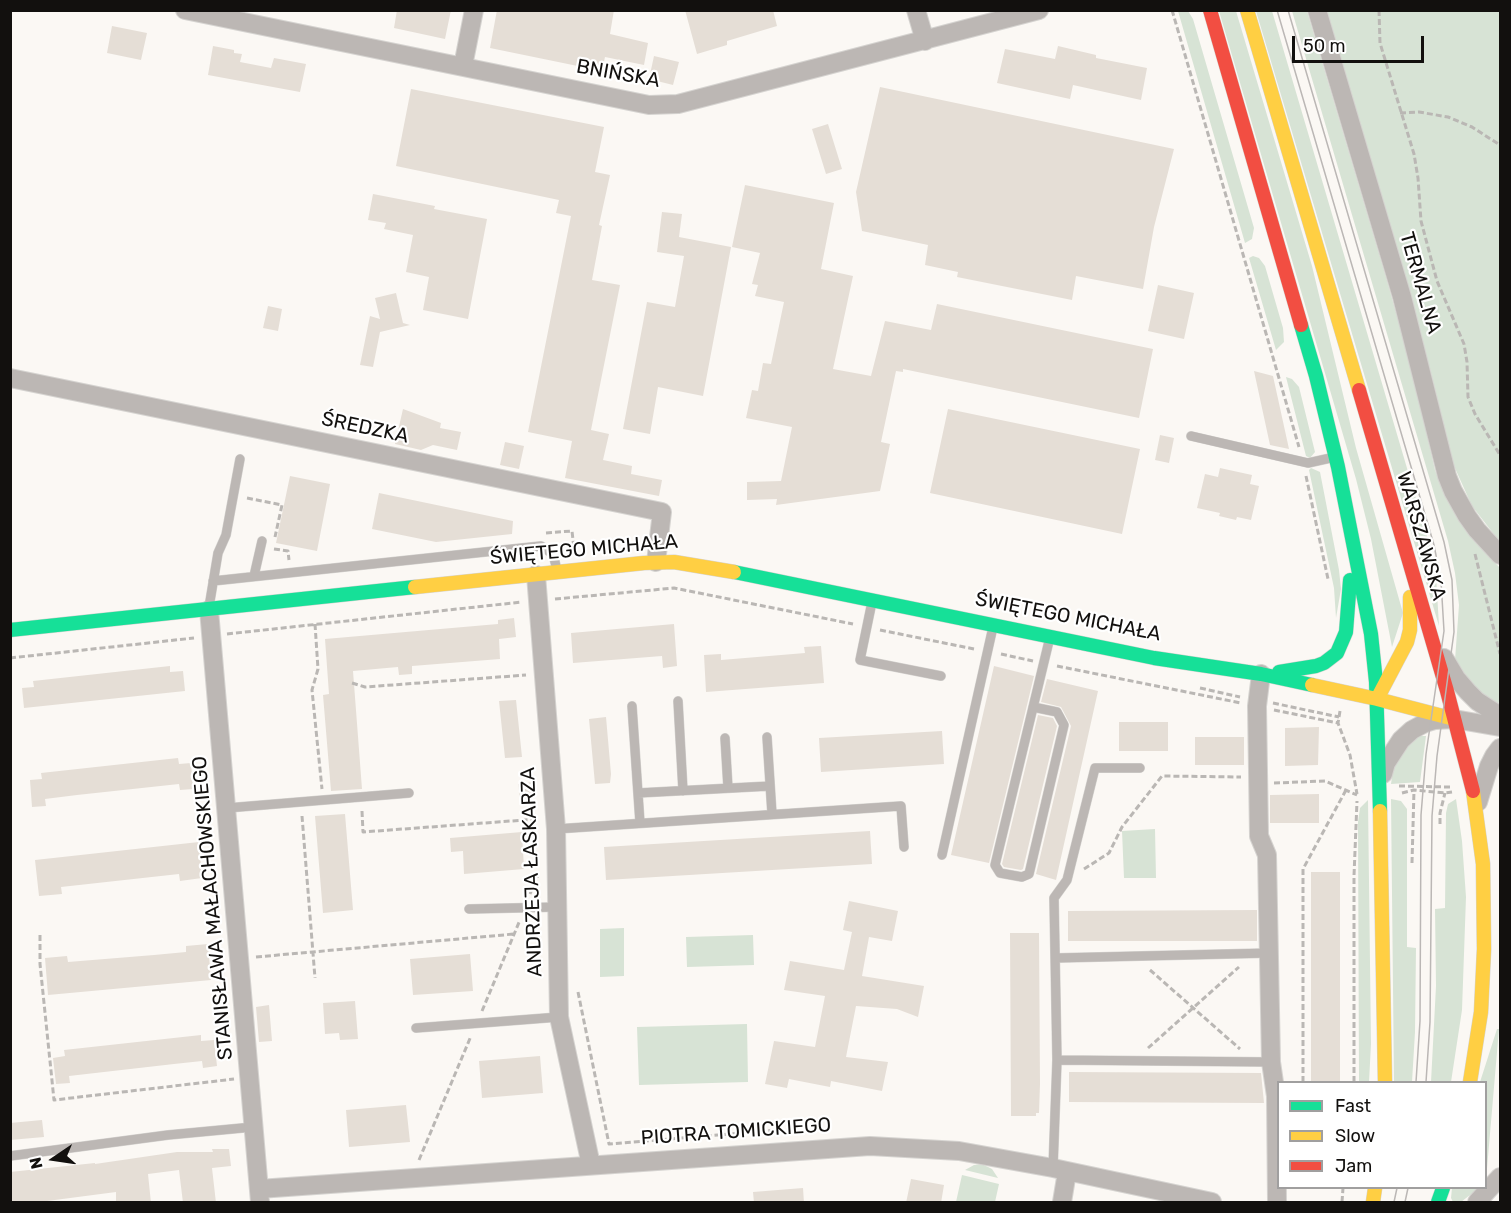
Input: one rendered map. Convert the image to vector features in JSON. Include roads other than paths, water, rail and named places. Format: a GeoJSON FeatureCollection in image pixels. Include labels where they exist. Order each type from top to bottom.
{"type":"FeatureCollection","features":[{"type":"Feature","properties":{"kind":"main road","name":"WARSZAWSKA"},"geometry":{"type":"LineString","coordinates":[[1247,10],[1473,788],[1484,886],[1483,970],[1479,1022],[1470,1081]]}},
{"type":"Feature","properties":{"kind":"main road"},"geometry":{"type":"LineString","coordinates":[[1210,14],[1311,357],[1336,457],[1371,634],[1385,786],[1385,1081]]}},
{"type":"Feature","properties":{"kind":"main road","name":"ŚWIĘTEGO MICHAŁA"},"geometry":{"type":"LineString","coordinates":[[1261,674],[1316,666],[1337,653],[1342,644],[1349,615],[1352,541]]}},
{"type":"Feature","properties":{"kind":"main road"},"geometry":{"type":"LineString","coordinates":[[1377,699],[1407,642],[1410,630],[1406,552]]}},
{"type":"Feature","properties":{"kind":"main road","name":"ŚWIĘTEGO MICHAŁA"},"geometry":{"type":"LineString","coordinates":[[10,630],[656,562],[692,564],[1154,658],[1261,674],[1377,699],[1454,719]]}},
{"type":"Feature","properties":{"kind":"main road"},"geometry":{"type":"LineString","coordinates":[[1371,634],[1380,653],[1402,682]]}},
{"type":"Feature","properties":{"kind":"main road"},"geometry":{"type":"LineString","coordinates":[[1416,694],[1454,719]]}},
{"type":"Feature","properties":{"kind":"street","name":"BNIŃSKA"},"geometry":{"type":"LineString","coordinates":[[185,10],[649,105],[678,104],[1039,10]]}},
{"type":"Feature","properties":{"kind":"street"},"geometry":{"type":"LineString","coordinates":[[463,66],[474,10]]}},
{"type":"Feature","properties":{"kind":"street"},"geometry":{"type":"LineString","coordinates":[[916,10],[926,41]]}},
{"type":"Feature","properties":{"kind":"street","name":"TERMALNA"},"geometry":{"type":"LineString","coordinates":[[1317,10],[1402,297],[1447,476],[1467,516],[1500,555]]}},
{"type":"Feature","properties":{"kind":"street","name":"ŚREDZKA"},"geometry":{"type":"LineString","coordinates":[[10,378],[662,513],[656,562]]}},
{"type":"Feature","properties":{"kind":"street","name":"ANDRZEJA ŁASKARZA"},"geometry":{"type":"LineString","coordinates":[[536,574],[550,602],[544,673],[556,824],[559,1017],[591,1165]]}},
{"type":"Feature","properties":{"kind":"street","name":"STANISŁAWA MAŁACHOWSKIEGO"},"geometry":{"type":"LineString","coordinates":[[209,610],[260,1196]]}},
{"type":"Feature","properties":{"kind":"street"},"geometry":{"type":"LineString","coordinates":[[1424,616],[1456,678],[1477,701],[1500,716]]}},
{"type":"Feature","properties":{"kind":"street"},"geometry":{"type":"LineString","coordinates":[[1261,674],[1257,703],[1259,836],[1267,855],[1262,954],[1262,1062],[1276,1096],[1277,1203]]}},
{"type":"Feature","properties":{"kind":"street"},"geometry":{"type":"LineString","coordinates":[[1385,786],[1386,763],[1406,735],[1425,723],[1454,719]]}},
{"type":"Feature","properties":{"kind":"street","name":"ŚWIĘTEGO MICHAŁA"},"geometry":{"type":"LineString","coordinates":[[1454,719],[1500,727]]}},
{"type":"Feature","properties":{"kind":"street"},"geometry":{"type":"LineString","coordinates":[[1476,807],[1489,766],[1500,748]]}},
{"type":"Feature","properties":{"kind":"street","name":"PIOTRA TOMICKIEGO"},"geometry":{"type":"LineString","coordinates":[[260,1196],[411,1178],[870,1146],[959,1151],[1212,1203]]}},
{"type":"Feature","properties":{"kind":"street"},"geometry":{"type":"LineString","coordinates":[[1060,1170],[1062,1203]]}},
{"type":"Feature","properties":{"kind":"street"},"geometry":{"type":"LineString","coordinates":[[1477,1203],[1500,1177]]}},
{"type":"Feature","properties":{"kind":"lane"},"geometry":{"type":"LineString","coordinates":[[1191,436],[1303,462],[1336,457]]}},
{"type":"Feature","properties":{"kind":"lane"},"geometry":{"type":"LineString","coordinates":[[209,610],[218,554],[226,535],[240,459]]}},
{"type":"Feature","properties":{"kind":"lane"},"geometry":{"type":"LineString","coordinates":[[254,576],[262,541]]}},
{"type":"Feature","properties":{"kind":"lane"},"geometry":{"type":"LineString","coordinates":[[213,581],[541,546],[553,554],[557,572]]}},
{"type":"Feature","properties":{"kind":"lane"},"geometry":{"type":"LineString","coordinates":[[872,599],[860,660],[941,676]]}},
{"type":"Feature","properties":{"kind":"lane"},"geometry":{"type":"LineString","coordinates":[[942,855],[994,625]]}},
{"type":"Feature","properties":{"kind":"lane"},"geometry":{"type":"LineString","coordinates":[[1033,707],[1057,712],[1064,725],[1029,874],[1022,878],[1000,873],[995,865],[1033,707],[1044,663],[1050,637]]}},
{"type":"Feature","properties":{"kind":"lane"},"geometry":{"type":"LineString","coordinates":[[678,701],[683,791]]}},
{"type":"Feature","properties":{"kind":"lane"},"geometry":{"type":"LineString","coordinates":[[632,706],[639,823]]}},
{"type":"Feature","properties":{"kind":"lane"},"geometry":{"type":"LineString","coordinates":[[767,737],[772,814]]}},
{"type":"Feature","properties":{"kind":"lane"},"geometry":{"type":"LineString","coordinates":[[724,738],[728,788]]}},
{"type":"Feature","properties":{"kind":"lane"},"geometry":{"type":"LineString","coordinates":[[1060,1170],[1054,898],[1067,880],[1095,768],[1140,768]]}},
{"type":"Feature","properties":{"kind":"lane"},"geometry":{"type":"LineString","coordinates":[[638,793],[770,786]]}},
{"type":"Feature","properties":{"kind":"lane"},"geometry":{"type":"LineString","coordinates":[[227,808],[409,793]]}},
{"type":"Feature","properties":{"kind":"lane"},"geometry":{"type":"LineString","coordinates":[[556,824],[639,823],[901,806],[904,847]]}},
{"type":"Feature","properties":{"kind":"lane"},"geometry":{"type":"LineString","coordinates":[[469,909],[557,907]]}},
{"type":"Feature","properties":{"kind":"lane"},"geometry":{"type":"LineString","coordinates":[[1056,958],[1262,954]]}},
{"type":"Feature","properties":{"kind":"lane"},"geometry":{"type":"LineString","coordinates":[[416,1028],[559,1017]]}},
{"type":"Feature","properties":{"kind":"lane"},"geometry":{"type":"LineString","coordinates":[[1057,1060],[1262,1062]]}},
{"type":"Feature","properties":{"kind":"lane"},"geometry":{"type":"LineString","coordinates":[[10,1156],[168,1135],[253,1127]]}},
{"type":"Feature","properties":{"kind":"tram line"},"geometry":{"type":"LineString","coordinates":[[1277,10],[1434,545],[1441,581],[1444,631],[1426,754],[1421,815],[1420,1021],[1416,1081]]}},
{"type":"Feature","properties":{"kind":"tram line"},"geometry":{"type":"LineString","coordinates":[[1288,10],[1444,542],[1452,580],[1454,632],[1437,756],[1432,816],[1430,1022],[1426,1081]]}},
{"type":"Feature","properties":{"kind":"tram line"},"geometry":{"type":"LineString","coordinates":[[1394,1202],[1397,1189]]}},
{"type":"Feature","properties":{"kind":"tram line"},"geometry":{"type":"LineString","coordinates":[[1405,1202],[1408,1189]]}}]}
